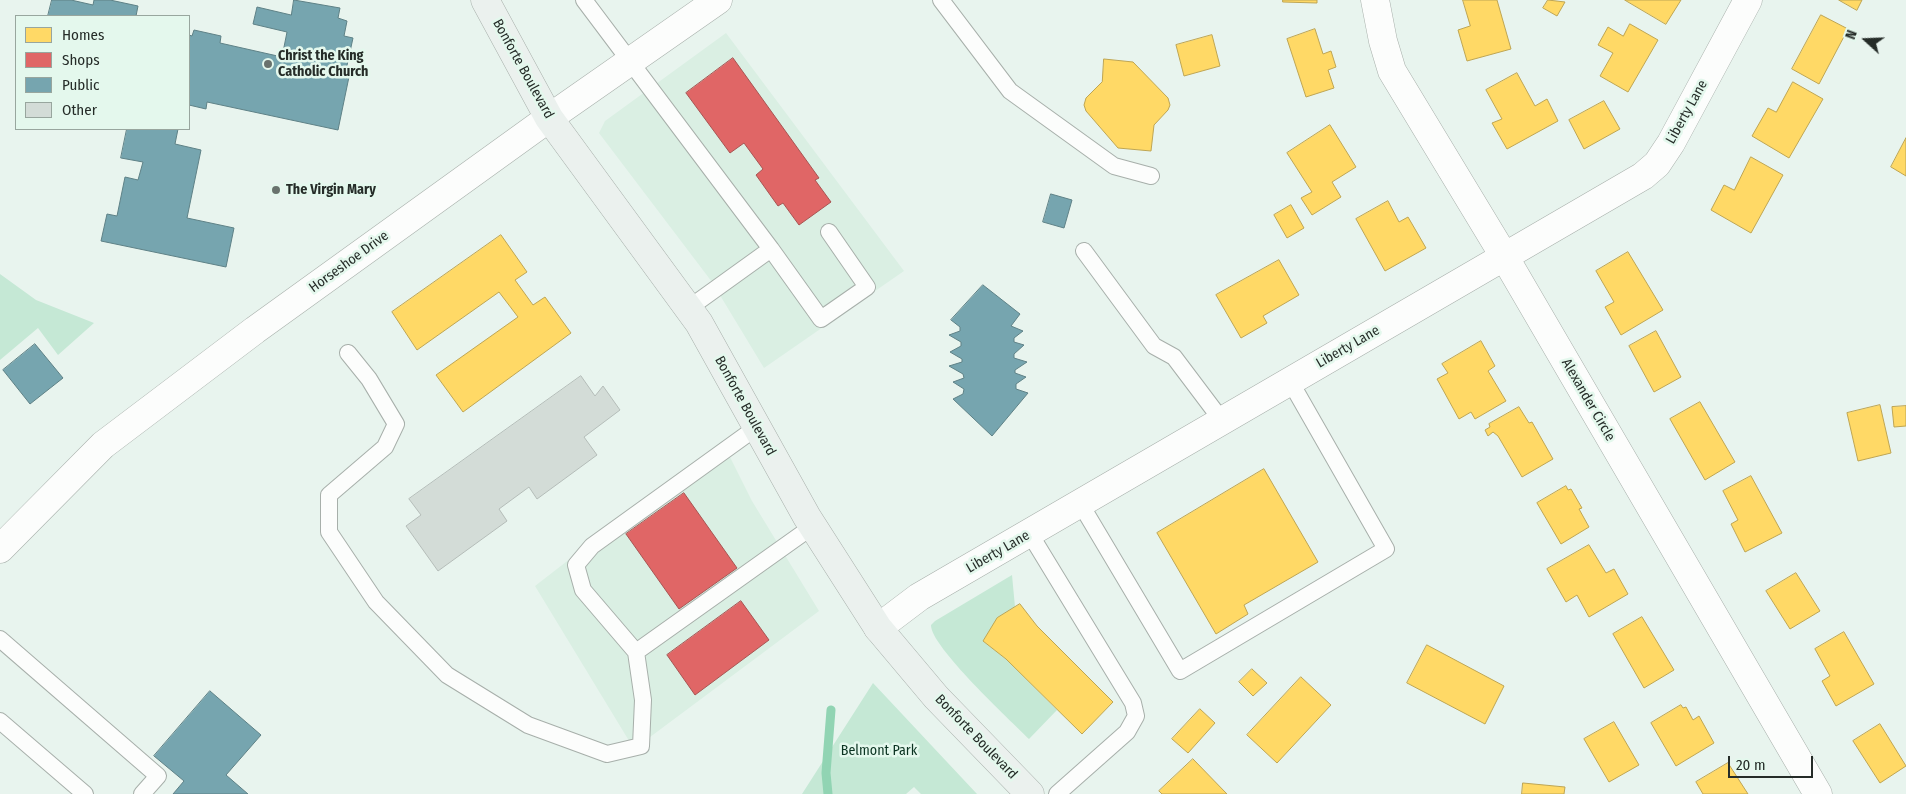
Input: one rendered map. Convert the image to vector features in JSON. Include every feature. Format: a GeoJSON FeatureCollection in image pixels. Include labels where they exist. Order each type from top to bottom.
{"type":"FeatureCollection","features":[{"type":"Feature","properties":{"kind":"main road","name":"Bonforte Boulevard"},"geometry":{"type":"LineString","coordinates":[[485,0],[549,118],[689,308],[813,526],[878,628],[936,697],[1030,794]]}},
{"type":"Feature","properties":{"kind":"street","name":"Horseshoe Drive"},"geometry":{"type":"LineString","coordinates":[[0,549],[103,445],[263,324],[549,118],[718,0]]}},
{"type":"Feature","properties":{"kind":"street","name":"Alexander Circle"},"geometry":{"type":"LineString","coordinates":[[1375,0],[1382,41],[1392,71],[1504,256],[1818,794]]}},
{"type":"Feature","properties":{"kind":"street","name":"Liberty Lane"},"geometry":{"type":"LineString","coordinates":[[878,628],[919,597],[1223,422],[1290,381],[1643,176],[1657,164],[1701,88],[1748,0]]}},
{"type":"Feature","properties":{"kind":"lane"},"geometry":{"type":"LineString","coordinates":[[584,0],[631,60],[821,319],[867,287],[829,232]]}},
{"type":"Feature","properties":{"kind":"lane"},"geometry":{"type":"LineString","coordinates":[[941,0],[1010,91],[1114,166],[1151,176]]}},
{"type":"Feature","properties":{"kind":"lane"},"geometry":{"type":"LineString","coordinates":[[689,308],[771,249]]}},
{"type":"Feature","properties":{"kind":"lane"},"geometry":{"type":"LineString","coordinates":[[1084,252],[1154,346],[1174,357],[1223,422]]}},
{"type":"Feature","properties":{"kind":"lane"},"geometry":{"type":"LineString","coordinates":[[348,353],[369,379],[396,424],[385,447],[329,495],[329,532],[376,602],[447,675],[528,725],[608,754],[641,746],[643,700],[636,652],[583,590],[576,565],[592,546],[757,426]]}},
{"type":"Feature","properties":{"kind":"lane"},"geometry":{"type":"LineString","coordinates":[[1080,503],[1180,671],[1386,549],[1290,381]]}},
{"type":"Feature","properties":{"kind":"lane"},"geometry":{"type":"LineString","coordinates":[[636,652],[813,526]]}},
{"type":"Feature","properties":{"kind":"lane"},"geometry":{"type":"LineString","coordinates":[[1030,534],[1133,702],[1136,716],[1127,732],[1057,794]]}},
{"type":"Feature","properties":{"kind":"lane"},"geometry":{"type":"LineString","coordinates":[[0,639],[158,776],[142,794]]}},
{"type":"Feature","properties":{"kind":"lane"},"geometry":{"type":"LineString","coordinates":[[0,721],[85,794]]}},
{"type":"Feature","properties":{"kind":"shaded area"},"geometry":{"type":"Polygon","coordinates":[[[726,33],[904,271],[764,368],[712,282],[599,133],[605,121],[726,33]]]}},
{"type":"Feature","properties":{"kind":"shaded area"},"geometry":{"type":"Polygon","coordinates":[[[722,441],[752,501],[819,611],[634,749],[535,586],[722,441]]]}},
{"type":"Feature","properties":{"kind":"green space"},"geometry":{"type":"Polygon","coordinates":[[[0,274],[36,300],[94,323],[58,355],[38,328],[0,360],[0,274]]]}},
{"type":"Feature","properties":{"kind":"green space"},"geometry":{"type":"Polygon","coordinates":[[[1012,575],[1015,607],[997,619],[983,641],[1006,659],[1057,710],[1029,739],[957,666],[934,635],[931,625],[1012,575]]]}},
{"type":"Feature","properties":{"kind":"green space","name":"Belmont Park"},"geometry":{"type":"Polygon","coordinates":[[[873,683],[977,794],[921,794],[914,787],[906,794],[802,794],[873,683]]]}},
{"type":"Feature","properties":{"kind":"building: Homes"},"geometry":{"type":"Polygon","coordinates":[[[1283,0],[1317,0],[1317,3],[1283,2],[1283,0]]]}},
{"type":"Feature","properties":{"kind":"building: Homes"},"geometry":{"type":"Polygon","coordinates":[[[1463,0],[1497,0],[1511,49],[1467,61],[1458,30],[1470,26],[1463,0]]]}},
{"type":"Feature","properties":{"kind":"building: Homes"},"geometry":{"type":"Polygon","coordinates":[[[1548,0],[1565,2],[1557,16],[1543,8],[1548,0]]]}},
{"type":"Feature","properties":{"kind":"building: Homes"},"geometry":{"type":"Polygon","coordinates":[[[1625,0],[1681,0],[1666,24],[1625,0]]]}},
{"type":"Feature","properties":{"kind":"building: Homes"},"geometry":{"type":"Polygon","coordinates":[[[1839,0],[1862,0],[1857,10],[1839,0]]]}},
{"type":"Feature","properties":{"kind":"building: Homes"},"geometry":{"type":"Polygon","coordinates":[[[1821,15],[1848,29],[1819,84],[1792,69],[1821,15]]]}},
{"type":"Feature","properties":{"kind":"building: Homes"},"geometry":{"type":"Polygon","coordinates":[[[1630,24],[1658,40],[1628,92],[1600,76],[1613,53],[1598,45],[1608,27],[1623,36],[1630,24]]]}},
{"type":"Feature","properties":{"kind":"building: Homes"},"geometry":{"type":"Polygon","coordinates":[[[1315,29],[1323,54],[1331,51],[1336,67],[1328,70],[1334,88],[1306,97],[1287,39],[1315,29]]]}},
{"type":"Feature","properties":{"kind":"building: Homes"},"geometry":{"type":"Polygon","coordinates":[[[1212,35],[1220,66],[1184,76],[1176,45],[1212,35]]]}},
{"type":"Feature","properties":{"kind":"building: Homes"},"geometry":{"type":"Polygon","coordinates":[[[1104,59],[1133,62],[1168,98],[1170,105],[1168,110],[1154,125],[1151,151],[1118,148],[1086,111],[1084,105],[1086,98],[1102,82],[1104,59]]]}},
{"type":"Feature","properties":{"kind":"building: Homes"},"geometry":{"type":"Polygon","coordinates":[[[1517,73],[1535,106],[1547,99],[1558,121],[1507,149],[1492,123],[1502,119],[1486,90],[1517,73]]]}},
{"type":"Feature","properties":{"kind":"building: Homes"},"geometry":{"type":"Polygon","coordinates":[[[1793,82],[1823,99],[1789,158],[1752,136],[1768,108],[1776,112],[1793,82]]]}},
{"type":"Feature","properties":{"kind":"building: Homes"},"geometry":{"type":"Polygon","coordinates":[[[1604,101],[1620,129],[1584,149],[1569,120],[1604,101]]]}},
{"type":"Feature","properties":{"kind":"building: Homes"},"geometry":{"type":"Polygon","coordinates":[[[1330,125],[1356,167],[1332,182],[1341,197],[1312,215],[1301,198],[1312,192],[1287,153],[1330,125]]]}},
{"type":"Feature","properties":{"kind":"building: Homes"},"geometry":{"type":"Polygon","coordinates":[[[1906,138],[1906,176],[1891,167],[1906,138]]]}},
{"type":"Feature","properties":{"kind":"building: Homes"},"geometry":{"type":"Polygon","coordinates":[[[1751,157],[1783,175],[1751,233],[1711,210],[1724,185],[1734,190],[1751,157]]]}},
{"type":"Feature","properties":{"kind":"building: Homes"},"geometry":{"type":"Polygon","coordinates":[[[1388,201],[1399,222],[1408,217],[1426,248],[1385,271],[1356,219],[1388,201]]]}},
{"type":"Feature","properties":{"kind":"building: Homes"},"geometry":{"type":"Polygon","coordinates":[[[1291,205],[1304,228],[1287,238],[1274,215],[1291,205]]]}},
{"type":"Feature","properties":{"kind":"building: Homes"},"geometry":{"type":"Polygon","coordinates":[[[501,235],[527,272],[515,280],[533,305],[545,297],[571,333],[463,412],[436,375],[518,317],[499,292],[417,350],[392,312],[501,235]]]}},
{"type":"Feature","properties":{"kind":"building: Homes"},"geometry":{"type":"Polygon","coordinates":[[[1628,252],[1663,310],[1621,335],[1605,307],[1614,302],[1596,271],[1628,252]]]}},
{"type":"Feature","properties":{"kind":"building: Homes"},"geometry":{"type":"Polygon","coordinates":[[[1279,260],[1299,295],[1263,316],[1267,323],[1241,338],[1216,295],[1279,260]]]}},
{"type":"Feature","properties":{"kind":"building: Homes"},"geometry":{"type":"Polygon","coordinates":[[[1656,331],[1681,377],[1654,392],[1629,346],[1656,331]]]}},
{"type":"Feature","properties":{"kind":"building: Homes"},"geometry":{"type":"Polygon","coordinates":[[[1481,341],[1495,366],[1488,371],[1506,401],[1475,419],[1471,412],[1459,419],[1437,379],[1448,373],[1442,364],[1481,341]]]}},
{"type":"Feature","properties":{"kind":"building: Homes"},"geometry":{"type":"Polygon","coordinates":[[[1700,402],[1735,462],[1705,480],[1670,419],[1700,402]]]}},
{"type":"Feature","properties":{"kind":"building: Homes"},"geometry":{"type":"Polygon","coordinates":[[[1880,405],[1891,453],[1858,461],[1847,413],[1880,405]]]}},
{"type":"Feature","properties":{"kind":"building: Homes"},"geometry":{"type":"Polygon","coordinates":[[[1906,406],[1906,426],[1894,427],[1892,407],[1906,406]]]}},
{"type":"Feature","properties":{"kind":"building: Homes"},"geometry":{"type":"Polygon","coordinates":[[[1519,407],[1529,423],[1532,422],[1553,459],[1522,477],[1498,436],[1493,432],[1488,436],[1485,430],[1490,427],[1489,424],[1519,407]]]}},
{"type":"Feature","properties":{"kind":"building: Homes"},"geometry":{"type":"Polygon","coordinates":[[[1264,469],[1318,562],[1244,605],[1248,614],[1216,634],[1157,533],[1264,469]]]}},
{"type":"Feature","properties":{"kind":"building: Homes"},"geometry":{"type":"Polygon","coordinates":[[[1751,476],[1782,533],[1745,552],[1731,524],[1738,520],[1723,491],[1751,476]]]}},
{"type":"Feature","properties":{"kind":"building: Homes"},"geometry":{"type":"Polygon","coordinates":[[[1566,486],[1568,490],[1571,489],[1582,508],[1579,509],[1589,527],[1561,544],[1537,503],[1566,486]]]}},
{"type":"Feature","properties":{"kind":"building: Homes"},"geometry":{"type":"Polygon","coordinates":[[[1589,545],[1606,573],[1614,569],[1628,594],[1589,617],[1577,595],[1566,602],[1547,569],[1589,545]]]}},
{"type":"Feature","properties":{"kind":"building: Homes"},"geometry":{"type":"Polygon","coordinates":[[[1796,573],[1820,611],[1790,629],[1766,591],[1796,573]]]}},
{"type":"Feature","properties":{"kind":"building: Homes"},"geometry":{"type":"Polygon","coordinates":[[[1020,604],[1037,626],[1113,702],[1082,734],[1006,659],[983,641],[997,618],[1020,604]]]}},
{"type":"Feature","properties":{"kind":"building: Homes"},"geometry":{"type":"Polygon","coordinates":[[[1642,617],[1674,670],[1644,688],[1613,634],[1642,617]]]}},
{"type":"Feature","properties":{"kind":"building: Homes"},"geometry":{"type":"Polygon","coordinates":[[[1844,632],[1874,684],[1836,706],[1822,681],[1830,676],[1815,649],[1844,632]]]}},
{"type":"Feature","properties":{"kind":"building: Homes"},"geometry":{"type":"Polygon","coordinates":[[[1427,645],[1504,686],[1485,724],[1407,683],[1427,645]]]}},
{"type":"Feature","properties":{"kind":"building: Homes"},"geometry":{"type":"Polygon","coordinates":[[[1252,669],[1267,683],[1253,696],[1239,682],[1252,669]]]}},
{"type":"Feature","properties":{"kind":"building: Homes"},"geometry":{"type":"Polygon","coordinates":[[[1301,677],[1331,705],[1277,763],[1247,735],[1301,677]]]}},
{"type":"Feature","properties":{"kind":"building: Homes"},"geometry":{"type":"Polygon","coordinates":[[[1681,705],[1683,708],[1686,707],[1693,720],[1699,716],[1714,743],[1676,766],[1651,723],[1681,705]]]}},
{"type":"Feature","properties":{"kind":"building: Homes"},"geometry":{"type":"Polygon","coordinates":[[[1200,709],[1215,723],[1188,753],[1172,739],[1200,709]]]}},
{"type":"Feature","properties":{"kind":"building: Homes"},"geometry":{"type":"Polygon","coordinates":[[[1614,722],[1639,765],[1609,782],[1584,739],[1614,722]]]}},
{"type":"Feature","properties":{"kind":"building: Homes"},"geometry":{"type":"Polygon","coordinates":[[[1880,724],[1906,766],[1880,783],[1853,741],[1880,724]]]}},
{"type":"Feature","properties":{"kind":"building: Homes"},"geometry":{"type":"Polygon","coordinates":[[[1193,759],[1227,794],[1162,794],[1159,791],[1193,759]]]}},
{"type":"Feature","properties":{"kind":"building: Homes"},"geometry":{"type":"Polygon","coordinates":[[[1728,763],[1748,794],[1703,794],[1696,782],[1728,763]]]}},
{"type":"Feature","properties":{"kind":"building: Homes"},"geometry":{"type":"Polygon","coordinates":[[[1523,783],[1565,787],[1564,794],[1522,794],[1523,783]]]}},
{"type":"Feature","properties":{"kind":"building: Shops"},"geometry":{"type":"Polygon","coordinates":[[[733,58],[819,178],[815,180],[831,202],[799,225],[783,203],[778,206],[756,175],[763,169],[744,143],[730,153],[686,93],[733,58]]]}},
{"type":"Feature","properties":{"kind":"building: Shops"},"geometry":{"type":"Polygon","coordinates":[[[684,493],[737,568],[679,609],[626,534],[684,493]]]}},
{"type":"Feature","properties":{"kind":"building: Shops"},"geometry":{"type":"Polygon","coordinates":[[[741,601],[769,640],[695,695],[667,655],[741,601]]]}},
{"type":"Feature","properties":{"kind":"building: Public"},"geometry":{"type":"Polygon","coordinates":[[[52,0],[71,0],[93,5],[94,0],[110,0],[138,6],[136,15],[48,15],[52,0]]]}},
{"type":"Feature","properties":{"kind":"building: Public","name":"Christ the King Catholic Church"},"geometry":{"type":"Polygon","coordinates":[[[294,0],[340,8],[338,18],[347,21],[344,36],[353,38],[346,70],[350,72],[338,130],[207,102],[206,109],[190,105],[190,35],[192,36],[194,30],[221,36],[220,43],[282,57],[287,32],[253,24],[257,7],[291,15],[294,0]]]}},
{"type":"Feature","properties":{"kind":"building: Public"},"geometry":{"type":"Polygon","coordinates":[[[127,130],[178,130],[175,144],[201,150],[187,218],[234,228],[226,267],[101,241],[107,214],[117,216],[125,177],[138,180],[143,162],[121,158],[127,130]]]}},
{"type":"Feature","properties":{"kind":"building: Public"},"geometry":{"type":"Polygon","coordinates":[[[1051,194],[1072,200],[1064,228],[1043,222],[1051,194]]]}},
{"type":"Feature","properties":{"kind":"building: Public"},"geometry":{"type":"Polygon","coordinates":[[[983,285],[1020,314],[1011,326],[1023,331],[1014,338],[1014,342],[1024,345],[1014,354],[1014,358],[1027,362],[1015,370],[1015,373],[1026,377],[1016,384],[1016,389],[1028,393],[992,436],[953,399],[963,394],[964,389],[953,382],[964,378],[963,374],[949,366],[962,362],[962,359],[950,352],[961,346],[961,342],[949,335],[960,331],[960,327],[951,320],[983,285]]]}},
{"type":"Feature","properties":{"kind":"building: Public"},"geometry":{"type":"Polygon","coordinates":[[[35,344],[63,378],[30,404],[3,370],[35,344]]]}},
{"type":"Feature","properties":{"kind":"building: Public"},"geometry":{"type":"Polygon","coordinates":[[[210,691],[261,735],[226,775],[248,794],[173,794],[184,781],[154,756],[210,691]]]}},
{"type":"Feature","properties":{"kind":"building: Other"},"geometry":{"type":"Polygon","coordinates":[[[581,376],[595,396],[603,386],[620,410],[584,437],[597,455],[537,499],[529,487],[499,509],[507,521],[438,571],[406,526],[421,515],[409,499],[581,376]]]}},
{"type":"Feature","properties":{"kind":"waterway"},"geometry":{"type":"LineString","coordinates":[[828,794],[826,773],[831,710]]}},
{"type":"Feature","properties":{"kind":"place","name":"Christ the King Catholic Church"},"geometry":{"type":"Point","coordinates":[268,64]}},
{"type":"Feature","properties":{"kind":"place","name":"The Virgin Mary"},"geometry":{"type":"Point","coordinates":[276,190]}}]}
